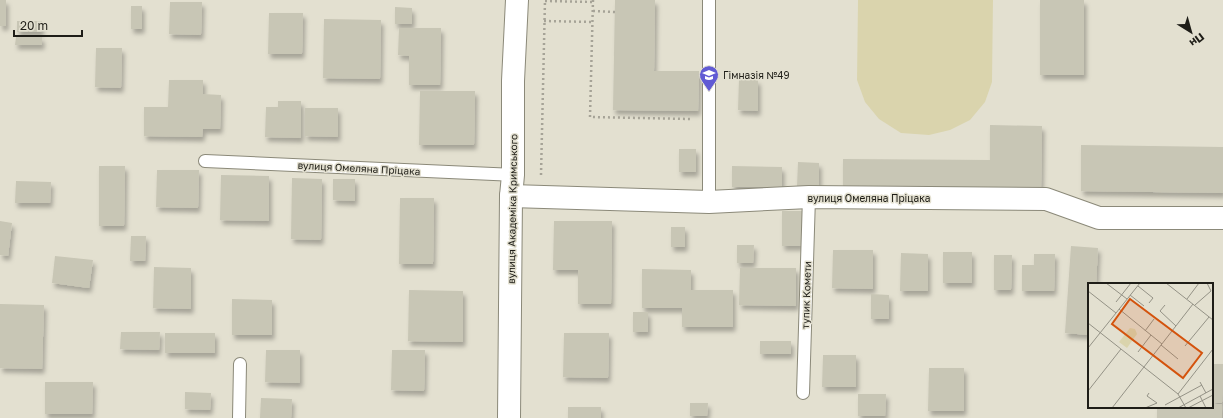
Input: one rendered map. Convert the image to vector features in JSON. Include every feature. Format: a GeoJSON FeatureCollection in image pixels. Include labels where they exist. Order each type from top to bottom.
{"type":"FeatureCollection","features":[{"type":"Feature","properties":{"kind":"street","name":"вулиця Академіка Кримського"},"geometry":{"type":"LineString","coordinates":[[510,418],[513,81],[517,0]]}},
{"type":"Feature","properties":{"kind":"street","name":"вулиця Омеляна Пріцака"},"geometry":{"type":"LineString","coordinates":[[512,185],[541,196],[709,202],[809,197],[1046,199],[1099,218],[1223,218]]}},
{"type":"Feature","properties":{"kind":"lane"},"geometry":{"type":"LineString","coordinates":[[709,0],[709,202]]}},
{"type":"Feature","properties":{"kind":"lane","name":"вулиця Омеляна Пріцака"},"geometry":{"type":"LineString","coordinates":[[205,161],[512,185]]}},
{"type":"Feature","properties":{"kind":"lane","name":"тупик Комети"},"geometry":{"type":"LineString","coordinates":[[803,393],[809,197]]}},
{"type":"Feature","properties":{"kind":"lane"},"geometry":{"type":"LineString","coordinates":[[239,418],[240,364]]}},
{"type":"Feature","properties":{"kind":"path"},"geometry":{"type":"LineString","coordinates":[[541,196],[545,0],[593,1],[590,116],[692,119]]}},
{"type":"Feature","properties":{"kind":"path"},"geometry":{"type":"LineString","coordinates":[[593,11],[614,12]]}},
{"type":"Feature","properties":{"kind":"path"},"geometry":{"type":"LineString","coordinates":[[544,21],[593,22]]}},
{"type":"Feature","properties":{"kind":"shaded area"},"geometry":{"type":"Polygon","coordinates":[[[858,0],[993,0],[992,82],[985,102],[970,120],[950,130],[929,135],[901,133],[879,119],[865,102],[857,80],[858,0]]]}},
{"type":"Feature","properties":{"kind":"building"},"geometry":{"type":"Polygon","coordinates":[[[0,0],[6,0],[6,26],[0,26],[0,0]]]}},
{"type":"Feature","properties":{"kind":"building"},"geometry":{"type":"Polygon","coordinates":[[[615,0],[655,0],[654,71],[699,71],[698,111],[613,110],[615,0]]]}},
{"type":"Feature","properties":{"kind":"building"},"geometry":{"type":"Polygon","coordinates":[[[1040,0],[1084,0],[1084,75],[1040,75],[1040,0]]]}},
{"type":"Feature","properties":{"kind":"building"},"geometry":{"type":"Polygon","coordinates":[[[170,2],[202,2],[201,35],[169,34],[170,2]]]}},
{"type":"Feature","properties":{"kind":"building"},"geometry":{"type":"Polygon","coordinates":[[[131,6],[142,6],[142,29],[131,29],[131,6]]]}},
{"type":"Feature","properties":{"kind":"building"},"geometry":{"type":"Polygon","coordinates":[[[395,7],[412,8],[412,24],[395,24],[395,7]]]}},
{"type":"Feature","properties":{"kind":"building"},"geometry":{"type":"Polygon","coordinates":[[[269,13],[303,13],[302,54],[268,54],[269,13]]]}},
{"type":"Feature","properties":{"kind":"building"},"geometry":{"type":"Polygon","coordinates":[[[324,19],[381,20],[380,79],[323,78],[324,19]]]}},
{"type":"Feature","properties":{"kind":"building"},"geometry":{"type":"Polygon","coordinates":[[[17,21],[42,21],[41,32],[17,32],[17,21]]]}},
{"type":"Feature","properties":{"kind":"building"},"geometry":{"type":"Polygon","coordinates":[[[399,28],[441,28],[440,85],[409,85],[409,56],[398,55],[399,28]]]}},
{"type":"Feature","properties":{"kind":"building"},"geometry":{"type":"Polygon","coordinates":[[[16,37],[42,37],[42,45],[15,45],[16,37]]]}},
{"type":"Feature","properties":{"kind":"building"},"geometry":{"type":"Polygon","coordinates":[[[96,48],[122,48],[121,88],[95,87],[96,48]]]}},
{"type":"Feature","properties":{"kind":"building"},"geometry":{"type":"Polygon","coordinates":[[[739,79],[758,80],[758,111],[738,110],[739,79]]]}},
{"type":"Feature","properties":{"kind":"building"},"geometry":{"type":"Polygon","coordinates":[[[169,80],[203,80],[203,94],[221,95],[220,129],[203,129],[202,137],[144,136],[144,107],[168,107],[169,80]]]}},
{"type":"Feature","properties":{"kind":"building"},"geometry":{"type":"Polygon","coordinates":[[[420,91],[475,91],[474,145],[419,145],[420,91]]]}},
{"type":"Feature","properties":{"kind":"building"},"geometry":{"type":"Polygon","coordinates":[[[278,101],[301,101],[301,138],[265,137],[266,107],[278,107],[278,101]]]}},
{"type":"Feature","properties":{"kind":"building"},"geometry":{"type":"Polygon","coordinates":[[[305,108],[338,108],[338,137],[305,136],[305,108]]]}},
{"type":"Feature","properties":{"kind":"building"},"geometry":{"type":"Polygon","coordinates":[[[990,125],[1042,126],[1041,189],[843,188],[843,159],[990,160],[990,125]]]}},
{"type":"Feature","properties":{"kind":"building"},"geometry":{"type":"Polygon","coordinates":[[[1081,145],[1223,147],[1223,193],[1081,191],[1081,145]]]}},
{"type":"Feature","properties":{"kind":"building"},"geometry":{"type":"Polygon","coordinates":[[[679,149],[696,149],[696,172],[679,172],[679,149]]]}},
{"type":"Feature","properties":{"kind":"building"},"geometry":{"type":"Polygon","coordinates":[[[798,162],[819,163],[819,188],[797,187],[798,162]]]}},
{"type":"Feature","properties":{"kind":"building"},"geometry":{"type":"Polygon","coordinates":[[[99,166],[125,166],[124,226],[99,226],[99,166]]]}},
{"type":"Feature","properties":{"kind":"building"},"geometry":{"type":"Polygon","coordinates":[[[732,166],[782,167],[782,187],[732,187],[732,166]]]}},
{"type":"Feature","properties":{"kind":"building"},"geometry":{"type":"Polygon","coordinates":[[[157,170],[199,170],[198,208],[156,207],[157,170]]]}},
{"type":"Feature","properties":{"kind":"building"},"geometry":{"type":"Polygon","coordinates":[[[221,175],[269,176],[269,221],[220,220],[221,175]]]}},
{"type":"Feature","properties":{"kind":"building"},"geometry":{"type":"Polygon","coordinates":[[[292,178],[322,179],[321,240],[291,239],[292,178]]]}},
{"type":"Feature","properties":{"kind":"building"},"geometry":{"type":"Polygon","coordinates":[[[333,179],[355,179],[355,201],[333,200],[333,179]]]}},
{"type":"Feature","properties":{"kind":"building"},"geometry":{"type":"Polygon","coordinates":[[[16,181],[51,182],[50,203],[15,203],[16,181]]]}},
{"type":"Feature","properties":{"kind":"building"},"geometry":{"type":"Polygon","coordinates":[[[400,198],[434,198],[433,264],[399,264],[400,198]]]}},
{"type":"Feature","properties":{"kind":"building"},"geometry":{"type":"Polygon","coordinates":[[[782,211],[802,211],[801,246],[782,246],[782,211]]]}},
{"type":"Feature","properties":{"kind":"building"},"geometry":{"type":"Polygon","coordinates":[[[0,221],[12,223],[8,256],[0,255],[0,221]]]}},
{"type":"Feature","properties":{"kind":"building"},"geometry":{"type":"Polygon","coordinates":[[[554,221],[612,221],[611,304],[578,304],[578,270],[553,270],[554,221]]]}},
{"type":"Feature","properties":{"kind":"building"},"geometry":{"type":"Polygon","coordinates":[[[671,227],[685,227],[685,247],[671,247],[671,227]]]}},
{"type":"Feature","properties":{"kind":"building"},"geometry":{"type":"Polygon","coordinates":[[[131,236],[146,236],[145,261],[130,261],[131,236]]]}},
{"type":"Feature","properties":{"kind":"building"},"geometry":{"type":"Polygon","coordinates":[[[737,245],[754,245],[753,263],[737,263],[737,245]]]}},
{"type":"Feature","properties":{"kind":"building"},"geometry":{"type":"Polygon","coordinates":[[[1071,246],[1098,248],[1096,283],[1088,283],[1088,335],[1065,333],[1071,246]]]}},
{"type":"Feature","properties":{"kind":"building"},"geometry":{"type":"Polygon","coordinates":[[[833,250],[873,250],[873,289],[832,288],[833,250]]]}},
{"type":"Feature","properties":{"kind":"building"},"geometry":{"type":"Polygon","coordinates":[[[943,252],[972,252],[972,283],[943,283],[943,252]]]}},
{"type":"Feature","properties":{"kind":"building"},"geometry":{"type":"Polygon","coordinates":[[[901,253],[928,254],[928,291],[900,291],[901,253]]]}},
{"type":"Feature","properties":{"kind":"building"},"geometry":{"type":"Polygon","coordinates":[[[1034,254],[1055,254],[1054,291],[1022,291],[1022,265],[1034,265],[1034,254]]]}},
{"type":"Feature","properties":{"kind":"building"},"geometry":{"type":"Polygon","coordinates":[[[994,255],[1012,255],[1011,290],[994,290],[994,255]]]}},
{"type":"Feature","properties":{"kind":"building"},"geometry":{"type":"Polygon","coordinates":[[[55,256],[93,260],[89,288],[52,283],[55,256]]]}},
{"type":"Feature","properties":{"kind":"building"},"geometry":{"type":"Polygon","coordinates":[[[154,267],[191,268],[191,309],[153,308],[154,267]]]}},
{"type":"Feature","properties":{"kind":"building"},"geometry":{"type":"Polygon","coordinates":[[[740,268],[796,268],[796,306],[739,305],[740,268]]]}},
{"type":"Feature","properties":{"kind":"building"},"geometry":{"type":"Polygon","coordinates":[[[642,269],[691,270],[691,290],[733,290],[733,327],[682,327],[682,308],[642,308],[642,269]]]}},
{"type":"Feature","properties":{"kind":"building"},"geometry":{"type":"Polygon","coordinates":[[[409,290],[463,291],[463,342],[408,341],[409,290]]]}},
{"type":"Feature","properties":{"kind":"building"},"geometry":{"type":"Polygon","coordinates":[[[871,294],[889,295],[889,319],[871,319],[871,294]]]}},
{"type":"Feature","properties":{"kind":"building"},"geometry":{"type":"Polygon","coordinates":[[[232,299],[272,300],[272,335],[232,335],[232,299]]]}},
{"type":"Feature","properties":{"kind":"building"},"geometry":{"type":"Polygon","coordinates":[[[0,304],[44,305],[42,369],[0,368],[0,304]]]}},
{"type":"Feature","properties":{"kind":"building"},"geometry":{"type":"Polygon","coordinates":[[[633,312],[648,312],[648,332],[633,332],[633,312]]]}},
{"type":"Feature","properties":{"kind":"building"},"geometry":{"type":"Polygon","coordinates":[[[121,332],[160,332],[159,350],[120,349],[121,332]]]}},
{"type":"Feature","properties":{"kind":"building"},"geometry":{"type":"Polygon","coordinates":[[[165,333],[215,333],[215,353],[165,353],[165,333]]]}},
{"type":"Feature","properties":{"kind":"building"},"geometry":{"type":"Polygon","coordinates":[[[564,333],[609,333],[608,378],[563,377],[564,333]]]}},
{"type":"Feature","properties":{"kind":"building"},"geometry":{"type":"Polygon","coordinates":[[[760,341],[791,341],[791,354],[760,354],[760,341]]]}},
{"type":"Feature","properties":{"kind":"building"},"geometry":{"type":"Polygon","coordinates":[[[266,350],[300,350],[300,383],[265,382],[266,350]]]}},
{"type":"Feature","properties":{"kind":"building"},"geometry":{"type":"Polygon","coordinates":[[[392,350],[425,350],[424,391],[391,390],[392,350]]]}},
{"type":"Feature","properties":{"kind":"building"},"geometry":{"type":"Polygon","coordinates":[[[823,355],[856,355],[856,387],[822,387],[823,355]]]}},
{"type":"Feature","properties":{"kind":"building"},"geometry":{"type":"Polygon","coordinates":[[[1213,364],[1223,364],[1222,403],[1213,403],[1213,364]]]}},
{"type":"Feature","properties":{"kind":"building"},"geometry":{"type":"Polygon","coordinates":[[[929,368],[964,368],[964,411],[928,411],[929,368]]]}},
{"type":"Feature","properties":{"kind":"building"},"geometry":{"type":"Polygon","coordinates":[[[45,382],[93,382],[92,414],[45,414],[45,382]]]}},
{"type":"Feature","properties":{"kind":"building"},"geometry":{"type":"Polygon","coordinates":[[[185,392],[211,393],[210,410],[185,409],[185,392]]]}},
{"type":"Feature","properties":{"kind":"building"},"geometry":{"type":"Polygon","coordinates":[[[858,394],[886,394],[885,416],[858,416],[858,394]]]}},
{"type":"Feature","properties":{"kind":"building"},"geometry":{"type":"Polygon","coordinates":[[[261,398],[292,399],[291,418],[260,418],[261,398]]]}},
{"type":"Feature","properties":{"kind":"building"},"geometry":{"type":"Polygon","coordinates":[[[690,403],[708,403],[707,416],[690,416],[690,403]]]}},
{"type":"Feature","properties":{"kind":"building"},"geometry":{"type":"Polygon","coordinates":[[[1213,404],[1222,404],[1222,418],[1157,418],[1157,408],[1213,408],[1213,404]]]}},
{"type":"Feature","properties":{"kind":"building"},"geometry":{"type":"Polygon","coordinates":[[[568,407],[601,407],[601,418],[568,418],[568,407]]]}},
{"type":"Feature","properties":{"kind":"place","name":"Гімназія №49"},"geometry":{"type":"Point","coordinates":[709,92]}}]}
